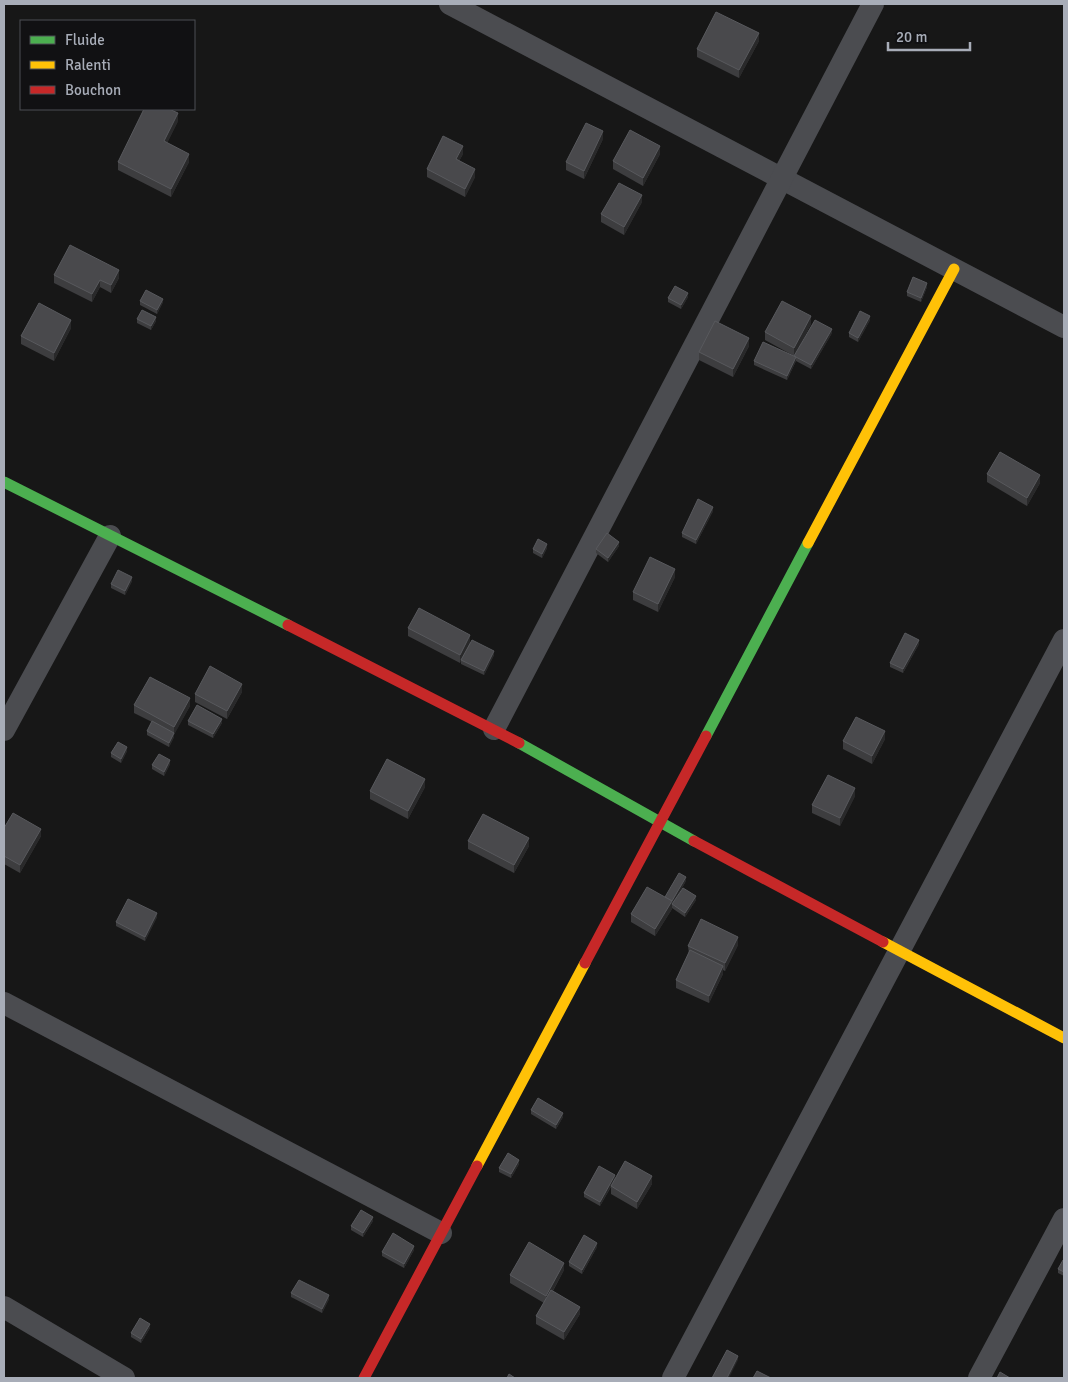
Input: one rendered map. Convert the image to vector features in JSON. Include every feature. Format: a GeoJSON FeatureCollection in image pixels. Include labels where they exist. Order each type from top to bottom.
{"type":"FeatureCollection","features":[{"type":"Feature","properties":{"kind":"street"},"geometry":{"type":"LineString","coordinates":[[450,4],[1064,327]]}},
{"type":"Feature","properties":{"kind":"street"},"geometry":{"type":"LineString","coordinates":[[494,729],[873,4]]}},
{"type":"Feature","properties":{"kind":"street"},"geometry":{"type":"LineString","coordinates":[[364,1378],[954,269]]}},
{"type":"Feature","properties":{"kind":"street"},"geometry":{"type":"LineString","coordinates":[[4,482],[494,729],[660,822],[1064,1038]]}},
{"type":"Feature","properties":{"kind":"street"},"geometry":{"type":"LineString","coordinates":[[4,730],[110,536]]}},
{"type":"Feature","properties":{"kind":"street"},"geometry":{"type":"LineString","coordinates":[[673,1378],[1064,640]]}},
{"type":"Feature","properties":{"kind":"street"},"geometry":{"type":"LineString","coordinates":[[4,1003],[441,1233]]}},
{"type":"Feature","properties":{"kind":"street"},"geometry":{"type":"LineString","coordinates":[[979,1378],[1064,1219]]}},
{"type":"Feature","properties":{"kind":"street"},"geometry":{"type":"LineString","coordinates":[[4,1307],[124,1378]]}},
{"type":"Feature","properties":{"kind":"building"},"geometry":{"type":"Polygon","coordinates":[[[716,12],[759,33],[739,70],[697,49],[716,12]]]}},
{"type":"Feature","properties":{"kind":"building"},"geometry":{"type":"Polygon","coordinates":[[[144,110],[171,110],[178,113],[164,141],[189,154],[171,189],[118,162],[144,110]]]}},
{"type":"Feature","properties":{"kind":"building"},"geometry":{"type":"Polygon","coordinates":[[[586,123],[603,131],[584,171],[566,162],[586,123]]]}},
{"type":"Feature","properties":{"kind":"building"},"geometry":{"type":"Polygon","coordinates":[[[630,130],[660,146],[643,178],[613,161],[630,130]]]}},
{"type":"Feature","properties":{"kind":"building"},"geometry":{"type":"Polygon","coordinates":[[[443,136],[463,146],[456,159],[475,169],[465,189],[427,169],[443,136]]]}},
{"type":"Feature","properties":{"kind":"building"},"geometry":{"type":"Polygon","coordinates":[[[619,183],[642,195],[624,227],[601,214],[619,183]]]}},
{"type":"Feature","properties":{"kind":"building"},"geometry":{"type":"Polygon","coordinates":[[[70,245],[119,270],[111,285],[100,280],[92,294],[54,275],[70,245]]]}},
{"type":"Feature","properties":{"kind":"building"},"geometry":{"type":"Polygon","coordinates":[[[913,277],[927,283],[921,298],[907,292],[913,277]]]}},
{"type":"Feature","properties":{"kind":"building"},"geometry":{"type":"Polygon","coordinates":[[[675,286],[688,293],[681,305],[668,298],[675,286]]]}},
{"type":"Feature","properties":{"kind":"building"},"geometry":{"type":"Polygon","coordinates":[[[146,290],[163,299],[157,310],[140,301],[146,290]]]}},
{"type":"Feature","properties":{"kind":"building"},"geometry":{"type":"Polygon","coordinates":[[[782,301],[811,316],[794,348],[765,332],[782,301]]]}},
{"type":"Feature","properties":{"kind":"building"},"geometry":{"type":"Polygon","coordinates":[[[39,303],[71,320],[54,353],[21,336],[39,303]]]}},
{"type":"Feature","properties":{"kind":"building"},"geometry":{"type":"Polygon","coordinates":[[[142,310],[156,317],[151,326],[137,319],[142,310]]]}},
{"type":"Feature","properties":{"kind":"building"},"geometry":{"type":"Polygon","coordinates":[[[860,311],[870,316],[858,338],[849,333],[860,311]]]}},
{"type":"Feature","properties":{"kind":"building"},"geometry":{"type":"Polygon","coordinates":[[[815,320],[832,329],[811,365],[794,356],[815,320]]]}},
{"type":"Feature","properties":{"kind":"building"},"geometry":{"type":"Polygon","coordinates":[[[715,321],[749,338],[733,369],[699,352],[715,321]]]}},
{"type":"Feature","properties":{"kind":"building"},"geometry":{"type":"Polygon","coordinates":[[[763,342],[796,357],[787,376],[754,361],[763,342]]]}},
{"type":"Feature","properties":{"kind":"building"},"geometry":{"type":"Polygon","coordinates":[[[1000,452],[1040,475],[1027,498],[987,474],[1000,452]]]}},
{"type":"Feature","properties":{"kind":"building"},"geometry":{"type":"Polygon","coordinates":[[[698,499],[713,507],[696,540],[682,533],[698,499]]]}},
{"type":"Feature","properties":{"kind":"building"},"geometry":{"type":"Polygon","coordinates":[[[607,533],[619,542],[608,558],[596,549],[607,533]]]}},
{"type":"Feature","properties":{"kind":"building"},"geometry":{"type":"Polygon","coordinates":[[[538,539],[547,544],[542,554],[533,549],[538,539]]]}},
{"type":"Feature","properties":{"kind":"building"},"geometry":{"type":"Polygon","coordinates":[[[650,557],[675,569],[658,604],[633,592],[650,557]]]}},
{"type":"Feature","properties":{"kind":"building"},"geometry":{"type":"Polygon","coordinates":[[[118,570],[132,577],[125,591],[111,584],[118,570]]]}},
{"type":"Feature","properties":{"kind":"building"},"geometry":{"type":"Polygon","coordinates":[[[419,608],[470,635],[460,655],[408,628],[419,608]]]}},
{"type":"Feature","properties":{"kind":"building"},"geometry":{"type":"Polygon","coordinates":[[[905,633],[919,640],[903,669],[890,663],[905,633]]]}},
{"type":"Feature","properties":{"kind":"building"},"geometry":{"type":"Polygon","coordinates":[[[472,640],[494,651],[484,671],[461,660],[472,640]]]}},
{"type":"Feature","properties":{"kind":"building"},"geometry":{"type":"Polygon","coordinates":[[[210,666],[242,684],[227,711],[195,694],[210,666]]]}},
{"type":"Feature","properties":{"kind":"building"},"geometry":{"type":"Polygon","coordinates":[[[150,677],[190,698],[174,727],[134,705],[150,677]]]}},
{"type":"Feature","properties":{"kind":"building"},"geometry":{"type":"Polygon","coordinates":[[[197,705],[222,719],[213,734],[188,721],[197,705]]]}},
{"type":"Feature","properties":{"kind":"building"},"geometry":{"type":"Polygon","coordinates":[[[856,717],[885,731],[872,756],[843,741],[856,717]]]}},
{"type":"Feature","properties":{"kind":"building"},"geometry":{"type":"Polygon","coordinates":[[[152,721],[174,733],[169,743],[147,731],[152,721]]]}},
{"type":"Feature","properties":{"kind":"building"},"geometry":{"type":"Polygon","coordinates":[[[118,742],[127,747],[121,759],[111,753],[118,742]]]}},
{"type":"Feature","properties":{"kind":"building"},"geometry":{"type":"Polygon","coordinates":[[[159,754],[170,760],[164,772],[152,765],[159,754]]]}},
{"type":"Feature","properties":{"kind":"building"},"geometry":{"type":"Polygon","coordinates":[[[387,759],[425,779],[408,811],[370,791],[387,759]]]}},
{"type":"Feature","properties":{"kind":"building"},"geometry":{"type":"Polygon","coordinates":[[[828,775],[855,788],[840,818],[812,805],[828,775]]]}},
{"type":"Feature","properties":{"kind":"building"},"geometry":{"type":"Polygon","coordinates":[[[13,813],[41,829],[20,865],[4,856],[4,828],[13,813]]]}},
{"type":"Feature","properties":{"kind":"building"},"geometry":{"type":"Polygon","coordinates":[[[483,814],[529,838],[514,865],[468,841],[483,814]]]}},
{"type":"Feature","properties":{"kind":"building"},"geometry":{"type":"Polygon","coordinates":[[[679,873],[686,877],[672,901],[665,897],[679,873]]]}},
{"type":"Feature","properties":{"kind":"building"},"geometry":{"type":"Polygon","coordinates":[[[647,887],[672,901],[655,929],[631,914],[647,887]]]}},
{"type":"Feature","properties":{"kind":"building"},"geometry":{"type":"Polygon","coordinates":[[[683,888],[696,896],[685,913],[672,904],[683,888]]]}},
{"type":"Feature","properties":{"kind":"building"},"geometry":{"type":"Polygon","coordinates":[[[128,899],[157,913],[145,937],[116,922],[128,899]]]}},
{"type":"Feature","properties":{"kind":"building"},"geometry":{"type":"Polygon","coordinates":[[[701,919],[738,937],[725,963],[688,946],[701,919]]]}},
{"type":"Feature","properties":{"kind":"building"},"geometry":{"type":"Polygon","coordinates":[[[690,950],[723,966],[709,996],[676,980],[690,950]]]}},
{"type":"Feature","properties":{"kind":"building"},"geometry":{"type":"Polygon","coordinates":[[[538,1098],[563,1113],[556,1125],[531,1110],[538,1098]]]}},
{"type":"Feature","properties":{"kind":"building"},"geometry":{"type":"Polygon","coordinates":[[[508,1153],[519,1160],[511,1174],[499,1168],[508,1153]]]}},
{"type":"Feature","properties":{"kind":"building"},"geometry":{"type":"Polygon","coordinates":[[[625,1161],[652,1176],[637,1202],[611,1186],[625,1161]]]}},
{"type":"Feature","properties":{"kind":"building"},"geometry":{"type":"Polygon","coordinates":[[[599,1166],[615,1175],[600,1202],[584,1193],[599,1166]]]}},
{"type":"Feature","properties":{"kind":"building"},"geometry":{"type":"Polygon","coordinates":[[[361,1210],[373,1217],[363,1233],[351,1226],[361,1210]]]}},
{"type":"Feature","properties":{"kind":"building"},"geometry":{"type":"Polygon","coordinates":[[[393,1233],[414,1246],[404,1264],[382,1252],[393,1233]]]}},
{"type":"Feature","properties":{"kind":"building"},"geometry":{"type":"Polygon","coordinates":[[[584,1235],[597,1243],[582,1270],[569,1262],[584,1235]]]}},
{"type":"Feature","properties":{"kind":"building"},"geometry":{"type":"Polygon","coordinates":[[[529,1242],[564,1263],[546,1296],[510,1275],[529,1242]]]}},
{"type":"Feature","properties":{"kind":"building"},"geometry":{"type":"Polygon","coordinates":[[[1064,1260],[1064,1272],[1058,1269],[1064,1260]]]}},
{"type":"Feature","properties":{"kind":"building"},"geometry":{"type":"Polygon","coordinates":[[[299,1280],[329,1295],[322,1309],[291,1293],[299,1280]]]}},
{"type":"Feature","properties":{"kind":"building"},"geometry":{"type":"Polygon","coordinates":[[[551,1290],[580,1307],[564,1332],[536,1316],[551,1290]]]}},
{"type":"Feature","properties":{"kind":"building"},"geometry":{"type":"Polygon","coordinates":[[[140,1318],[150,1324],[141,1339],[131,1333],[140,1318]]]}},
{"type":"Feature","properties":{"kind":"building"},"geometry":{"type":"Polygon","coordinates":[[[727,1350],[738,1356],[727,1378],[712,1378],[727,1350]]]}},
{"type":"Feature","properties":{"kind":"building"},"geometry":{"type":"Polygon","coordinates":[[[757,1371],[771,1378],[753,1378],[757,1371]]]}},
{"type":"Feature","properties":{"kind":"building"},"geometry":{"type":"Polygon","coordinates":[[[1000,1372],[1010,1378],[997,1378],[1000,1372]]]}},
{"type":"Feature","properties":{"kind":"building"},"geometry":{"type":"Polygon","coordinates":[[[509,1374],[515,1378],[507,1378],[509,1374]]]}},
{"type":"Feature","properties":{"kind":"traffic: fast"},"geometry":{"type":"LineString","coordinates":[[4,482],[288,625]]}},
{"type":"Feature","properties":{"kind":"traffic: fast"},"geometry":{"type":"LineString","coordinates":[[706,736],[808,543]]}},
{"type":"Feature","properties":{"kind":"traffic: fast"},"geometry":{"type":"LineString","coordinates":[[519,743],[694,841]]}},
{"type":"Feature","properties":{"kind":"traffic: slow"},"geometry":{"type":"LineString","coordinates":[[808,543],[954,269]]}},
{"type":"Feature","properties":{"kind":"traffic: slow"},"geometry":{"type":"LineString","coordinates":[[883,942],[1064,1038]]}},
{"type":"Feature","properties":{"kind":"traffic: slow"},"geometry":{"type":"LineString","coordinates":[[477,1166],[585,963]]}},
{"type":"Feature","properties":{"kind":"traffic: jam"},"geometry":{"type":"LineString","coordinates":[[288,625],[519,743]]}},
{"type":"Feature","properties":{"kind":"traffic: jam"},"geometry":{"type":"LineString","coordinates":[[585,963],[706,736]]}},
{"type":"Feature","properties":{"kind":"traffic: jam"},"geometry":{"type":"LineString","coordinates":[[694,841],[883,942]]}},
{"type":"Feature","properties":{"kind":"traffic: jam"},"geometry":{"type":"LineString","coordinates":[[364,1378],[477,1166]]}}]}
